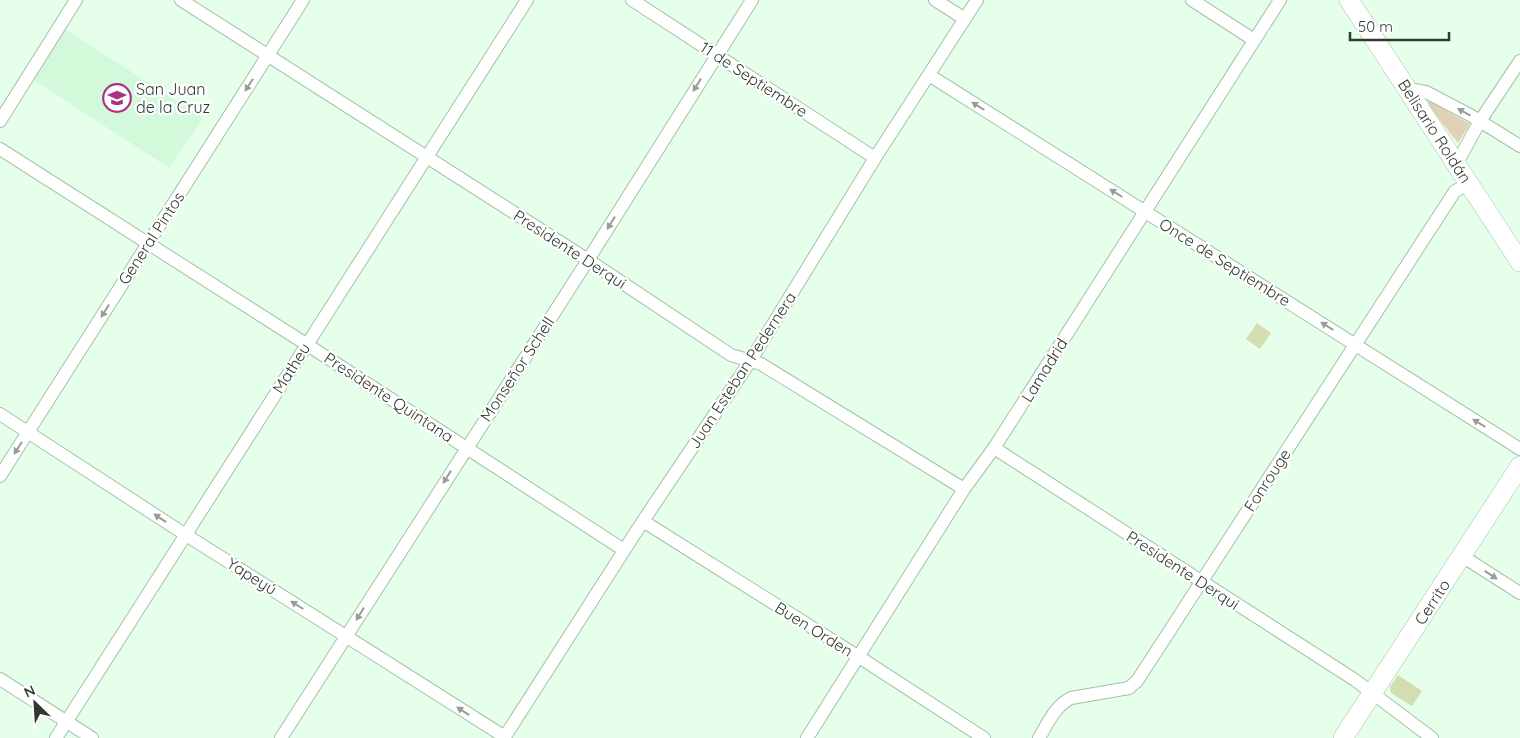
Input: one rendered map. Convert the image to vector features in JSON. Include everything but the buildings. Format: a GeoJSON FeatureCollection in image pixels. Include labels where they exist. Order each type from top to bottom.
{"type":"FeatureCollection","features":[{"type":"Feature","properties":{"kind":"main road","name":"Belisario Roldán"},"geometry":{"type":"LineString","coordinates":[[1349,0],[1520,262]]}},
{"type":"Feature","properties":{"kind":"main road","name":"Cerrito"},"geometry":{"type":"LineString","coordinates":[[1343,738],[1520,466]]}},
{"type":"Feature","properties":{"kind":"street"},"geometry":{"type":"LineString","coordinates":[[0,121],[76,0]]}},
{"type":"Feature","properties":{"kind":"street","name":"Presidente Derqui"},"geometry":{"type":"LineString","coordinates":[[181,0],[588,260],[731,355],[761,364],[964,489]]}},
{"type":"Feature","properties":{"kind":"street","name":"General Pintos"},"geometry":{"type":"LineString","coordinates":[[0,476],[304,0]]}},
{"type":"Feature","properties":{"kind":"street","name":"Matheu"},"geometry":{"type":"LineString","coordinates":[[56,738],[306,344],[528,0]]}},
{"type":"Feature","properties":{"kind":"street","name":"11 de Septiembre"},"geometry":{"type":"LineString","coordinates":[[632,0],[875,158]]}},
{"type":"Feature","properties":{"kind":"street","name":"Monseñor Schell"},"geometry":{"type":"LineString","coordinates":[[281,738],[466,447],[588,260],[752,0]]}},
{"type":"Feature","properties":{"kind":"street"},"geometry":{"type":"LineString","coordinates":[[936,0],[965,19]]}},
{"type":"Feature","properties":{"kind":"street","name":"Juan Esteban Pedernera"},"geometry":{"type":"LineString","coordinates":[[504,738],[624,550],[751,360],[875,158],[977,0]]}},
{"type":"Feature","properties":{"kind":"street"},"geometry":{"type":"LineString","coordinates":[[1192,0],[1254,40]]}},
{"type":"Feature","properties":{"kind":"street","name":"Lamadrid"},"geometry":{"type":"LineString","coordinates":[[806,738],[964,489],[994,448],[1280,0]]}},
{"type":"Feature","properties":{"kind":"street"},"geometry":{"type":"LineString","coordinates":[[1457,163],[1480,121],[1520,61]]}},
{"type":"Feature","properties":{"kind":"street","name":"Once de Septiembre"},"geometry":{"type":"LineString","coordinates":[[929,75],[1520,449]]}},
{"type":"Feature","properties":{"kind":"street"},"geometry":{"type":"LineString","coordinates":[[1408,89],[1426,92],[1480,121],[1520,146]]}},
{"type":"Feature","properties":{"kind":"street","name":"Presidente Quintana"},"geometry":{"type":"LineString","coordinates":[[0,149],[624,550]]}},
{"type":"Feature","properties":{"kind":"street","name":"Fonrouge"},"geometry":{"type":"LineString","coordinates":[[1039,738],[1063,702],[1071,698],[1129,688],[1137,681],[1455,191],[1470,184]]}},
{"type":"Feature","properties":{"kind":"street","name":"Yapeyú"},"geometry":{"type":"LineString","coordinates":[[0,414],[504,738]]}},
{"type":"Feature","properties":{"kind":"street","name":"Presidente Derqui"},"geometry":{"type":"LineString","coordinates":[[994,448],[1355,680],[1432,738]]}},
{"type":"Feature","properties":{"kind":"street","name":"Buen Orden"},"geometry":{"type":"LineString","coordinates":[[643,521],[984,738]]}},
{"type":"Feature","properties":{"kind":"street"},"geometry":{"type":"LineString","coordinates":[[1462,556],[1520,593]]}},
{"type":"Feature","properties":{"kind":"street"},"geometry":{"type":"LineString","coordinates":[[0,679],[92,738]]}},
{"type":"Feature","properties":{"kind":"shaded area","name":"San Juan de la Cruz"},"geometry":{"type":"Polygon","coordinates":[[[65,29],[203,118],[169,168],[32,79],[65,29]]]}},
{"type":"Feature","properties":{"kind":"shaded area"},"geometry":{"type":"Polygon","coordinates":[[[1429,101],[1470,124],[1458,143],[1427,104],[1429,101]]]}},
{"type":"Feature","properties":{"kind":"place","name":"San Juan de la Cruz"},"geometry":{"type":"Point","coordinates":[117,98]}}]}
